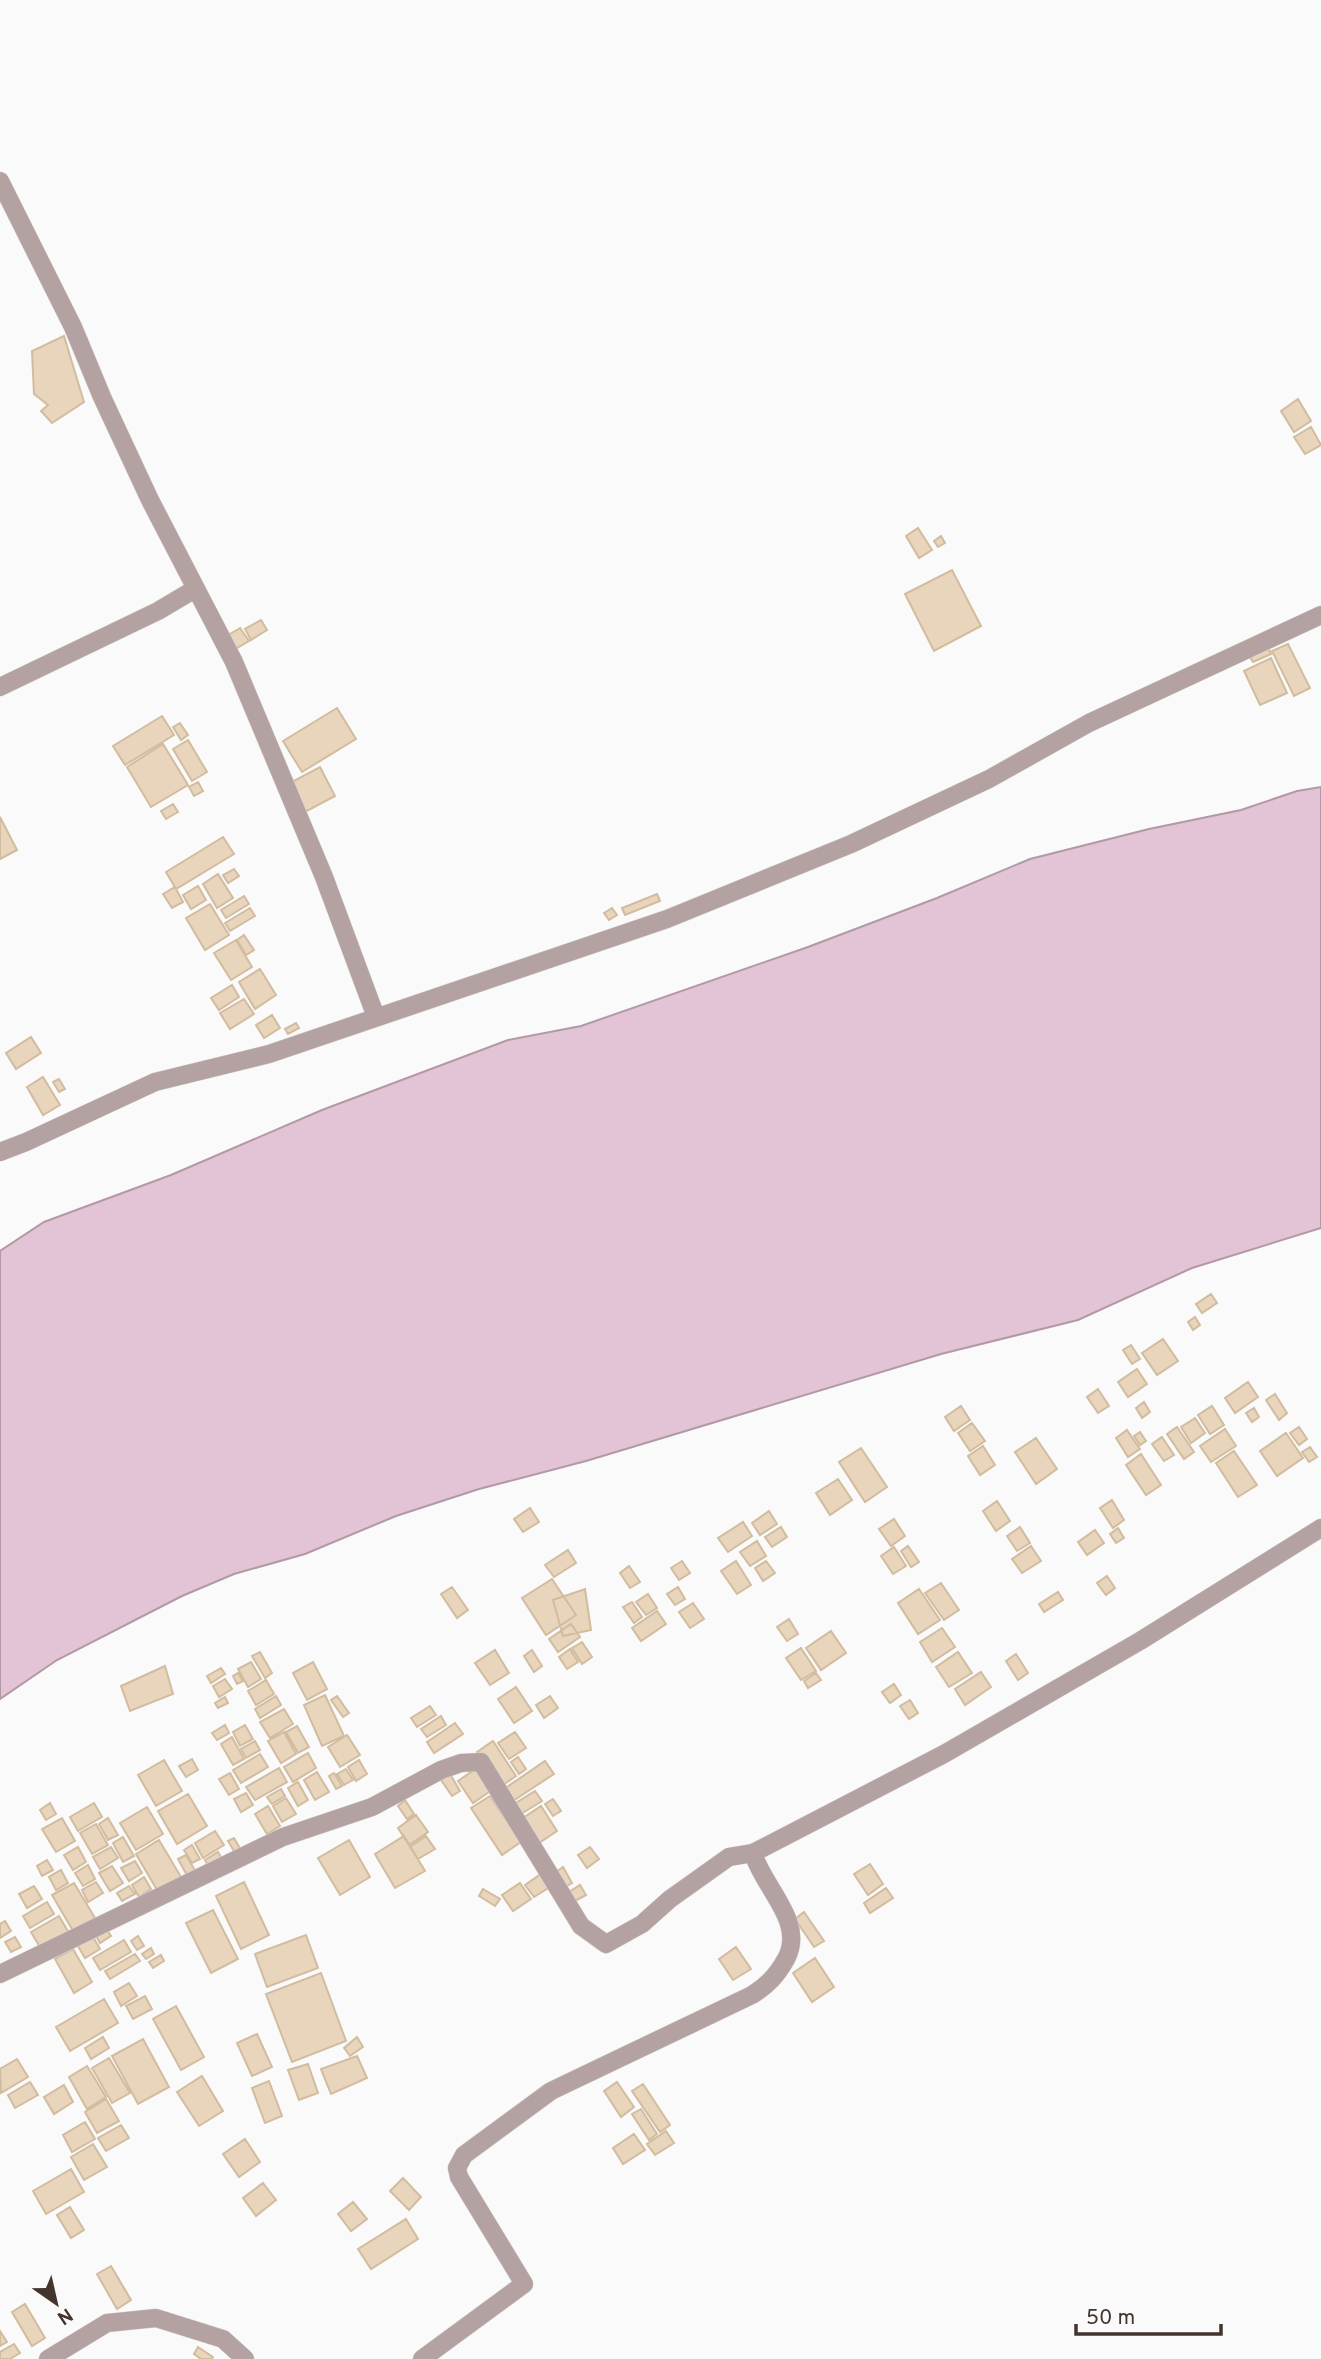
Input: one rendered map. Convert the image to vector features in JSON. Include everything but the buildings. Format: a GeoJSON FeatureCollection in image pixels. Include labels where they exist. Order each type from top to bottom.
{"type":"FeatureCollection","features":[{"type":"Feature","properties":{"kind":"street"},"geometry":{"type":"LineString","coordinates":[[0,181],[73,327],[112,420],[234,662],[324,877],[376,1017]]}},
{"type":"Feature","properties":{"kind":"street"},"geometry":{"type":"LineString","coordinates":[[0,687],[158,611],[195,589]]}},
{"type":"Feature","properties":{"kind":"street"},"geometry":{"type":"LineString","coordinates":[[0,1152],[155,1082],[269,1054],[667,919],[851,844],[989,779],[1089,723],[1321,615]]}},
{"type":"Feature","properties":{"kind":"street"},"geometry":{"type":"LineString","coordinates":[[0,1974],[283,1837],[373,1807],[442,1770],[461,1763],[481,1762],[581,1926],[606,1944],[642,1924],[670,1899],[729,1857],[753,1853],[944,1754],[1140,1641],[1321,1528]]}},
{"type":"Feature","properties":{"kind":"street"},"geometry":{"type":"LineString","coordinates":[[422,2359],[524,2284],[459,2176],[457,2168],[464,2155],[551,2091],[752,1995],[778,1973],[790,1952],[793,1934],[786,1914],[758,1871],[753,1853]]}},
{"type":"Feature","properties":{"kind":"street"},"geometry":{"type":"LineString","coordinates":[[48,2359],[107,2323],[156,2318],[223,2339],[245,2359]]}},
{"type":"Feature","properties":{"kind":"shaded area"},"geometry":{"type":"Polygon","coordinates":[[[1321,787],[1321,1228],[1192,1268],[1078,1320],[941,1354],[586,1461],[479,1489],[396,1516],[305,1554],[234,1574],[182,1596],[57,1660],[0,1699],[0,1251],[44,1222],[171,1175],[322,1110],[508,1040],[581,1026],[808,947],[1030,859],[1149,829],[1241,810],[1297,791],[1321,787]]]}}]}
